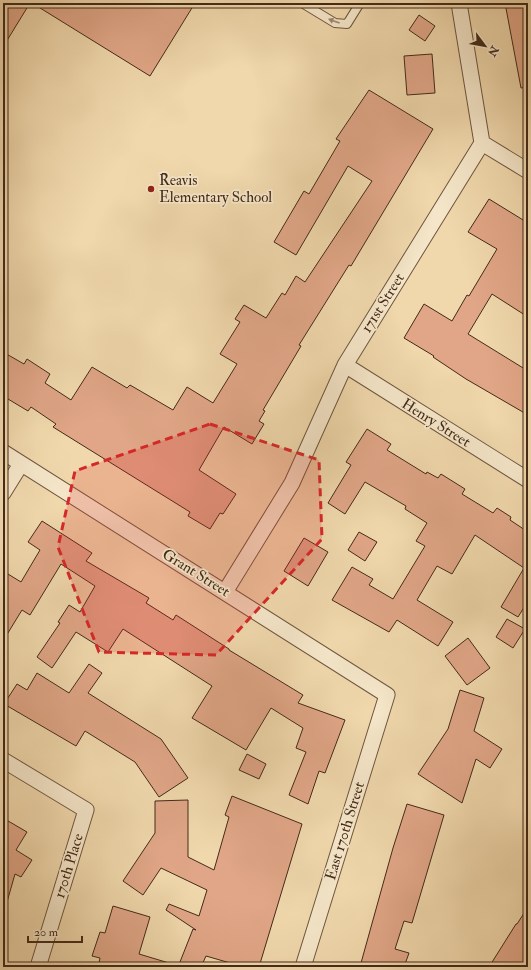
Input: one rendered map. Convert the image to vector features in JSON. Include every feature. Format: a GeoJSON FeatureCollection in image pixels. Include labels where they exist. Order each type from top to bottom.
{"type":"FeatureCollection","features":[{"type":"Feature","properties":{"kind":"street"},"geometry":{"type":"LineString","coordinates":[[459,3],[482,144],[528,171]]}},
{"type":"Feature","properties":{"kind":"street","name":"171st Street"},"geometry":{"type":"LineString","coordinates":[[225,592],[292,483],[345,365],[482,144]]}},
{"type":"Feature","properties":{"kind":"street","name":"Henry Street"},"geometry":{"type":"LineString","coordinates":[[345,365],[528,480]]}},
{"type":"Feature","properties":{"kind":"street","name":"Grant Street"},"geometry":{"type":"LineString","coordinates":[[3,452],[387,695]]}},
{"type":"Feature","properties":{"kind":"street"},"geometry":{"type":"LineString","coordinates":[[3,493],[21,464]]}},
{"type":"Feature","properties":{"kind":"street","name":"East 170th Street"},"geometry":{"type":"LineString","coordinates":[[303,967],[387,695]]}},
{"type":"Feature","properties":{"kind":"street","name":"170th Place"},"geometry":{"type":"LineString","coordinates":[[3,760],[86,810],[38,967]]}},
{"type":"Feature","properties":{"kind":"lane"},"geometry":{"type":"LineString","coordinates":[[302,3],[335,23],[347,24],[360,3]]}},
{"type":"Feature","properties":{"kind":"highlighted area"},"geometry":{"type":"Polygon","coordinates":[[[210,424],[319,460],[322,539],[216,655],[99,652],[58,547],[75,471],[210,424]]]}},
{"type":"Feature","properties":{"kind":"building"},"geometry":{"type":"Polygon","coordinates":[[[3,3],[30,3],[3,47],[3,3]]]}},
{"type":"Feature","properties":{"kind":"building"},"geometry":{"type":"Polygon","coordinates":[[[32,3],[195,3],[150,76],[32,3]]]}},
{"type":"Feature","properties":{"kind":"building"},"geometry":{"type":"Polygon","coordinates":[[[505,3],[528,3],[528,87],[521,88],[505,3]]]}},
{"type":"Feature","properties":{"kind":"building"},"geometry":{"type":"Polygon","coordinates":[[[419,15],[435,26],[425,41],[409,30],[419,15]]]}},
{"type":"Feature","properties":{"kind":"building"},"geometry":{"type":"Polygon","coordinates":[[[432,54],[435,93],[407,95],[404,56],[432,54]]]}},
{"type":"Feature","properties":{"kind":"building"},"geometry":{"type":"Polygon","coordinates":[[[369,90],[433,129],[351,266],[349,265],[299,345],[301,346],[263,410],[265,411],[259,421],[264,424],[252,444],[224,427],[199,470],[236,494],[223,514],[220,513],[210,529],[188,516],[190,512],[53,427],[56,424],[31,407],[28,411],[3,396],[3,352],[24,364],[27,359],[50,374],[45,383],[71,400],[92,367],[127,388],[130,385],[173,410],[187,387],[213,403],[237,364],[220,354],[240,322],[235,319],[244,305],[266,318],[282,293],[285,295],[296,276],[305,282],[372,181],[348,166],[296,255],[274,242],[304,191],[309,194],[340,141],[336,139],[369,90]]]}},
{"type":"Feature","properties":{"kind":"building"},"geometry":{"type":"Polygon","coordinates":[[[489,199],[528,223],[528,317],[492,294],[468,334],[528,371],[528,415],[466,379],[433,357],[434,356],[404,338],[424,304],[452,321],[467,295],[469,296],[497,249],[468,232],[489,199]]]}},
{"type":"Feature","properties":{"kind":"building"},"geometry":{"type":"Polygon","coordinates":[[[367,429],[391,444],[387,450],[426,474],[427,472],[438,478],[441,474],[465,489],[462,494],[493,513],[497,508],[511,517],[510,520],[528,532],[528,601],[518,617],[501,607],[524,568],[475,535],[452,574],[437,566],[417,600],[453,622],[438,646],[397,620],[389,632],[332,600],[352,567],[373,579],[369,585],[393,599],[425,546],[416,541],[427,523],[405,509],[406,506],[365,482],[345,514],[328,503],[351,465],[346,462],[367,429]]]}},
{"type":"Feature","properties":{"kind":"building"},"geometry":{"type":"Polygon","coordinates":[[[42,521],[92,553],[86,561],[149,598],[146,603],[173,620],[176,615],[229,650],[303,695],[298,703],[345,720],[325,773],[319,771],[308,804],[289,795],[306,752],[296,748],[303,728],[271,708],[246,750],[192,718],[212,686],[123,629],[108,652],[76,632],[52,668],[37,657],[60,623],[58,622],[69,605],[80,612],[95,586],[61,564],[30,615],[22,610],[3,641],[3,571],[21,582],[40,550],[28,542],[42,521]]]}},
{"type":"Feature","properties":{"kind":"building"},"geometry":{"type":"Polygon","coordinates":[[[359,532],[377,542],[365,561],[348,550],[359,532]]]}},
{"type":"Feature","properties":{"kind":"building"},"geometry":{"type":"Polygon","coordinates":[[[304,538],[328,552],[308,586],[284,571],[304,538]]]}},
{"type":"Feature","properties":{"kind":"building"},"geometry":{"type":"Polygon","coordinates":[[[507,619],[525,629],[513,648],[496,637],[507,619]]]}},
{"type":"Feature","properties":{"kind":"building"},"geometry":{"type":"Polygon","coordinates":[[[468,638],[490,668],[467,685],[445,656],[468,638]]]}},
{"type":"Feature","properties":{"kind":"building"},"geometry":{"type":"Polygon","coordinates":[[[89,664],[102,673],[88,693],[161,739],[188,778],[159,797],[135,762],[85,731],[76,746],[4,704],[17,684],[27,690],[37,673],[69,693],[89,664]]]}},
{"type":"Feature","properties":{"kind":"building"},"geometry":{"type":"Polygon","coordinates":[[[460,690],[484,698],[474,731],[502,749],[490,768],[476,759],[462,803],[418,774],[448,729],[460,690]]]}},
{"type":"Feature","properties":{"kind":"building"},"geometry":{"type":"Polygon","coordinates":[[[247,754],[266,764],[259,779],[239,770],[247,754]]]}},
{"type":"Feature","properties":{"kind":"building"},"geometry":{"type":"Polygon","coordinates":[[[232,796],[302,824],[259,967],[244,967],[206,956],[201,967],[178,967],[193,929],[196,930],[166,910],[169,904],[199,916],[207,890],[161,868],[143,895],[123,881],[155,833],[155,801],[188,800],[188,857],[214,870],[229,817],[225,815],[232,796]]]}},
{"type":"Feature","properties":{"kind":"building"},"geometry":{"type":"Polygon","coordinates":[[[407,804],[444,815],[412,923],[404,921],[395,949],[409,953],[404,967],[375,967],[361,963],[393,848],[407,804]]]}},
{"type":"Feature","properties":{"kind":"building"},"geometry":{"type":"Polygon","coordinates":[[[3,818],[27,832],[16,850],[32,860],[21,877],[15,874],[7,902],[3,902],[3,818]]]}},
{"type":"Feature","properties":{"kind":"building"},"geometry":{"type":"Polygon","coordinates":[[[113,906],[150,917],[139,954],[169,963],[169,967],[98,967],[100,958],[92,956],[100,932],[105,933],[113,906]]]}},
{"type":"Feature","properties":{"kind":"building"},"geometry":{"type":"Polygon","coordinates":[[[528,907],[528,967],[489,967],[516,924],[528,907]]]}},
{"type":"Feature","properties":{"kind":"place","name":"Reavis Elementary School"},"geometry":{"type":"Point","coordinates":[151,189]}}]}
